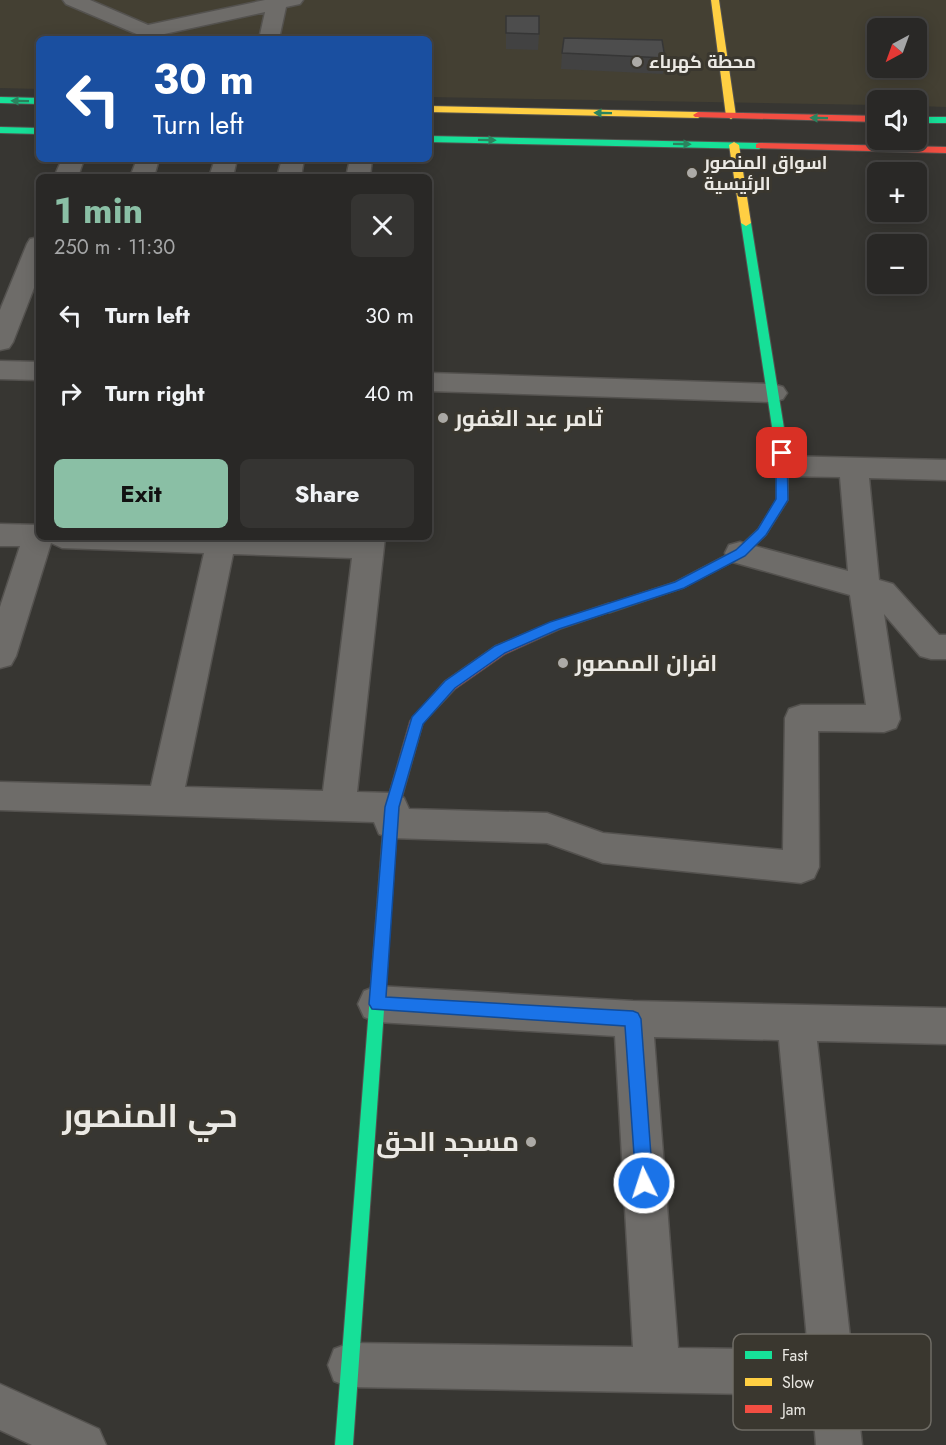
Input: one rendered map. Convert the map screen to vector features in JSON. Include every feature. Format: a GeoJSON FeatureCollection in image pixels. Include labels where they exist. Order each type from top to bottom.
{"type":"FeatureCollection","features":[{"type":"Feature","properties":{"kind":"street"},"geometry":{"type":"LineString","coordinates":[[73,0],[146,32],[285,2]]}},
{"type":"Feature","properties":{"kind":"street"},"geometry":{"type":"LineString","coordinates":[[715,0],[731,116]]}},
{"type":"Feature","properties":{"kind":"street"},"geometry":{"type":"LineString","coordinates":[[270,36],[285,2]]}},
{"type":"Feature","properties":{"kind":"street"},"geometry":{"type":"LineString","coordinates":[[0,100],[36,101]]}},
{"type":"Feature","properties":{"kind":"street"},"geometry":{"type":"LineString","coordinates":[[432,110],[867,119]]}},
{"type":"Feature","properties":{"kind":"street"},"geometry":{"type":"LineString","coordinates":[[927,120],[946,120]]}},
{"type":"Feature","properties":{"kind":"street"},"geometry":{"type":"LineString","coordinates":[[0,130],[36,131]]}},
{"type":"Feature","properties":{"kind":"street"},"geometry":{"type":"LineString","coordinates":[[432,139],[946,150]]}},
{"type":"Feature","properties":{"kind":"street"},"geometry":{"type":"LineString","coordinates":[[344,1445],[391,815],[417,721],[450,685],[500,650],[555,626],[679,585],[740,553],[762,532],[782,500],[782,466],[773,393],[734,145]]}},
{"type":"Feature","properties":{"kind":"street"},"geometry":{"type":"LineString","coordinates":[[0,342],[36,252]]}},
{"type":"Feature","properties":{"kind":"street"},"geometry":{"type":"LineString","coordinates":[[0,370],[36,371]]}},
{"type":"Feature","properties":{"kind":"street"},"geometry":{"type":"LineString","coordinates":[[432,382],[773,393]]}},
{"type":"Feature","properties":{"kind":"street"},"geometry":{"type":"LineString","coordinates":[[782,466],[946,470]]}},
{"type":"Feature","properties":{"kind":"street"},"geometry":{"type":"LineString","coordinates":[[0,795],[338,806],[391,815],[547,828],[603,848],[801,867],[801,718],[884,719],[864,588],[854,468]]}},
{"type":"Feature","properties":{"kind":"street"},"geometry":{"type":"LineString","coordinates":[[0,535],[36,536]]}},
{"type":"Feature","properties":{"kind":"street"},"geometry":{"type":"LineString","coordinates":[[0,656],[44,540]]}},
{"type":"Feature","properties":{"kind":"street"},"geometry":{"type":"LineString","coordinates":[[165,801],[222,540],[370,543],[338,806]]}},
{"type":"Feature","properties":{"kind":"street"},"geometry":{"type":"LineString","coordinates":[[740,553],[882,592],[931,647],[946,647]]}},
{"type":"Feature","properties":{"kind":"street"},"geometry":{"type":"LineString","coordinates":[[377,1004],[633,1019],[946,1026]]}},
{"type":"Feature","properties":{"kind":"street"},"geometry":{"type":"LineString","coordinates":[[633,1019],[657,1370]]}},
{"type":"Feature","properties":{"kind":"street"},"geometry":{"type":"LineString","coordinates":[[796,1021],[827,1334]]}},
{"type":"Feature","properties":{"kind":"street"},"geometry":{"type":"LineString","coordinates":[[350,1365],[733,1371]]}},
{"type":"Feature","properties":{"kind":"street"},"geometry":{"type":"LineString","coordinates":[[0,1407],[82,1445]]}},
{"type":"Feature","properties":{"kind":"street"},"geometry":{"type":"LineString","coordinates":[[837,1430],[839,1445]]}},
{"type":"Feature","properties":{"kind":"shaded area"},"geometry":{"type":"Polygon","coordinates":[[[0,0],[946,0],[946,107],[927,106],[927,90],[867,90],[867,105],[432,97],[432,36],[36,36],[36,89],[0,88],[0,0]]]}},
{"type":"Feature","properties":{"kind":"building"},"geometry":{"type":"Polygon","coordinates":[[[506,16],[539,16],[539,34],[506,33],[506,16]]]}},
{"type":"Feature","properties":{"kind":"building"},"geometry":{"type":"Polygon","coordinates":[[[564,38],[662,40],[665,58],[562,53],[564,38]]]}},
{"type":"Feature","properties":{"kind":"traffic: fast"},"geometry":{"type":"LineString","coordinates":[[0,100],[36,101]]}},
{"type":"Feature","properties":{"kind":"traffic: fast"},"geometry":{"type":"LineString","coordinates":[[927,120],[946,120]]}},
{"type":"Feature","properties":{"kind":"traffic: fast"},"geometry":{"type":"LineString","coordinates":[[0,130],[36,131]]}},
{"type":"Feature","properties":{"kind":"traffic: fast"},"geometry":{"type":"LineString","coordinates":[[432,139],[759,146]]}},
{"type":"Feature","properties":{"kind":"traffic: fast"},"geometry":{"type":"LineString","coordinates":[[609,608],[679,585],[740,553],[762,532],[782,500],[782,453],[746,223]]}},
{"type":"Feature","properties":{"kind":"traffic: fast"},"geometry":{"type":"LineString","coordinates":[[344,1445],[390,828]]}},
{"type":"Feature","properties":{"kind":"traffic: slow"},"geometry":{"type":"LineString","coordinates":[[715,0],[731,116]]}},
{"type":"Feature","properties":{"kind":"traffic: slow"},"geometry":{"type":"LineString","coordinates":[[432,109],[698,115]]}},
{"type":"Feature","properties":{"kind":"traffic: slow"},"geometry":{"type":"LineString","coordinates":[[734,145],[746,223]]}},
{"type":"Feature","properties":{"kind":"traffic: jam"},"geometry":{"type":"LineString","coordinates":[[698,115],[867,119]]}},
{"type":"Feature","properties":{"kind":"traffic: jam"},"geometry":{"type":"LineString","coordinates":[[759,146],[946,150]]}},
{"type":"Feature","properties":{"kind":"traffic: jam"},"geometry":{"type":"LineString","coordinates":[[390,828],[392,808],[417,721],[450,685],[500,650],[555,626],[609,608]]}},
{"type":"Feature","properties":{"kind":"place","name":"محطة كهرباء"},"geometry":{"type":"Point","coordinates":[637,62]}},
{"type":"Feature","properties":{"kind":"place","name":"اسواق المنصور الرئيسية"},"geometry":{"type":"Point","coordinates":[692,173]}},
{"type":"Feature","properties":{"kind":"place","name":"ثامر عبد الغفور"},"geometry":{"type":"Point","coordinates":[443,418]}},
{"type":"Feature","properties":{"kind":"place","name":"افران الممصور"},"geometry":{"type":"Point","coordinates":[563,663]}},
{"type":"Feature","properties":{"kind":"place","name":"مسجد الحق"},"geometry":{"type":"Point","coordinates":[531,1142]}},
{"type":"Feature","properties":{"kind":"district","name":"حي المنصور"},"geometry":{"type":"Point","coordinates":[150,1115]}},
{"type":"Feature","properties":{"kind":"route"},"geometry":{"type":"LineString","coordinates":[[644,1183],[633,1019],[377,1004],[392,807],[417,721],[450,685],[500,650],[555,626],[679,585],[740,553],[762,532],[782,500],[782,453]]}}]}
